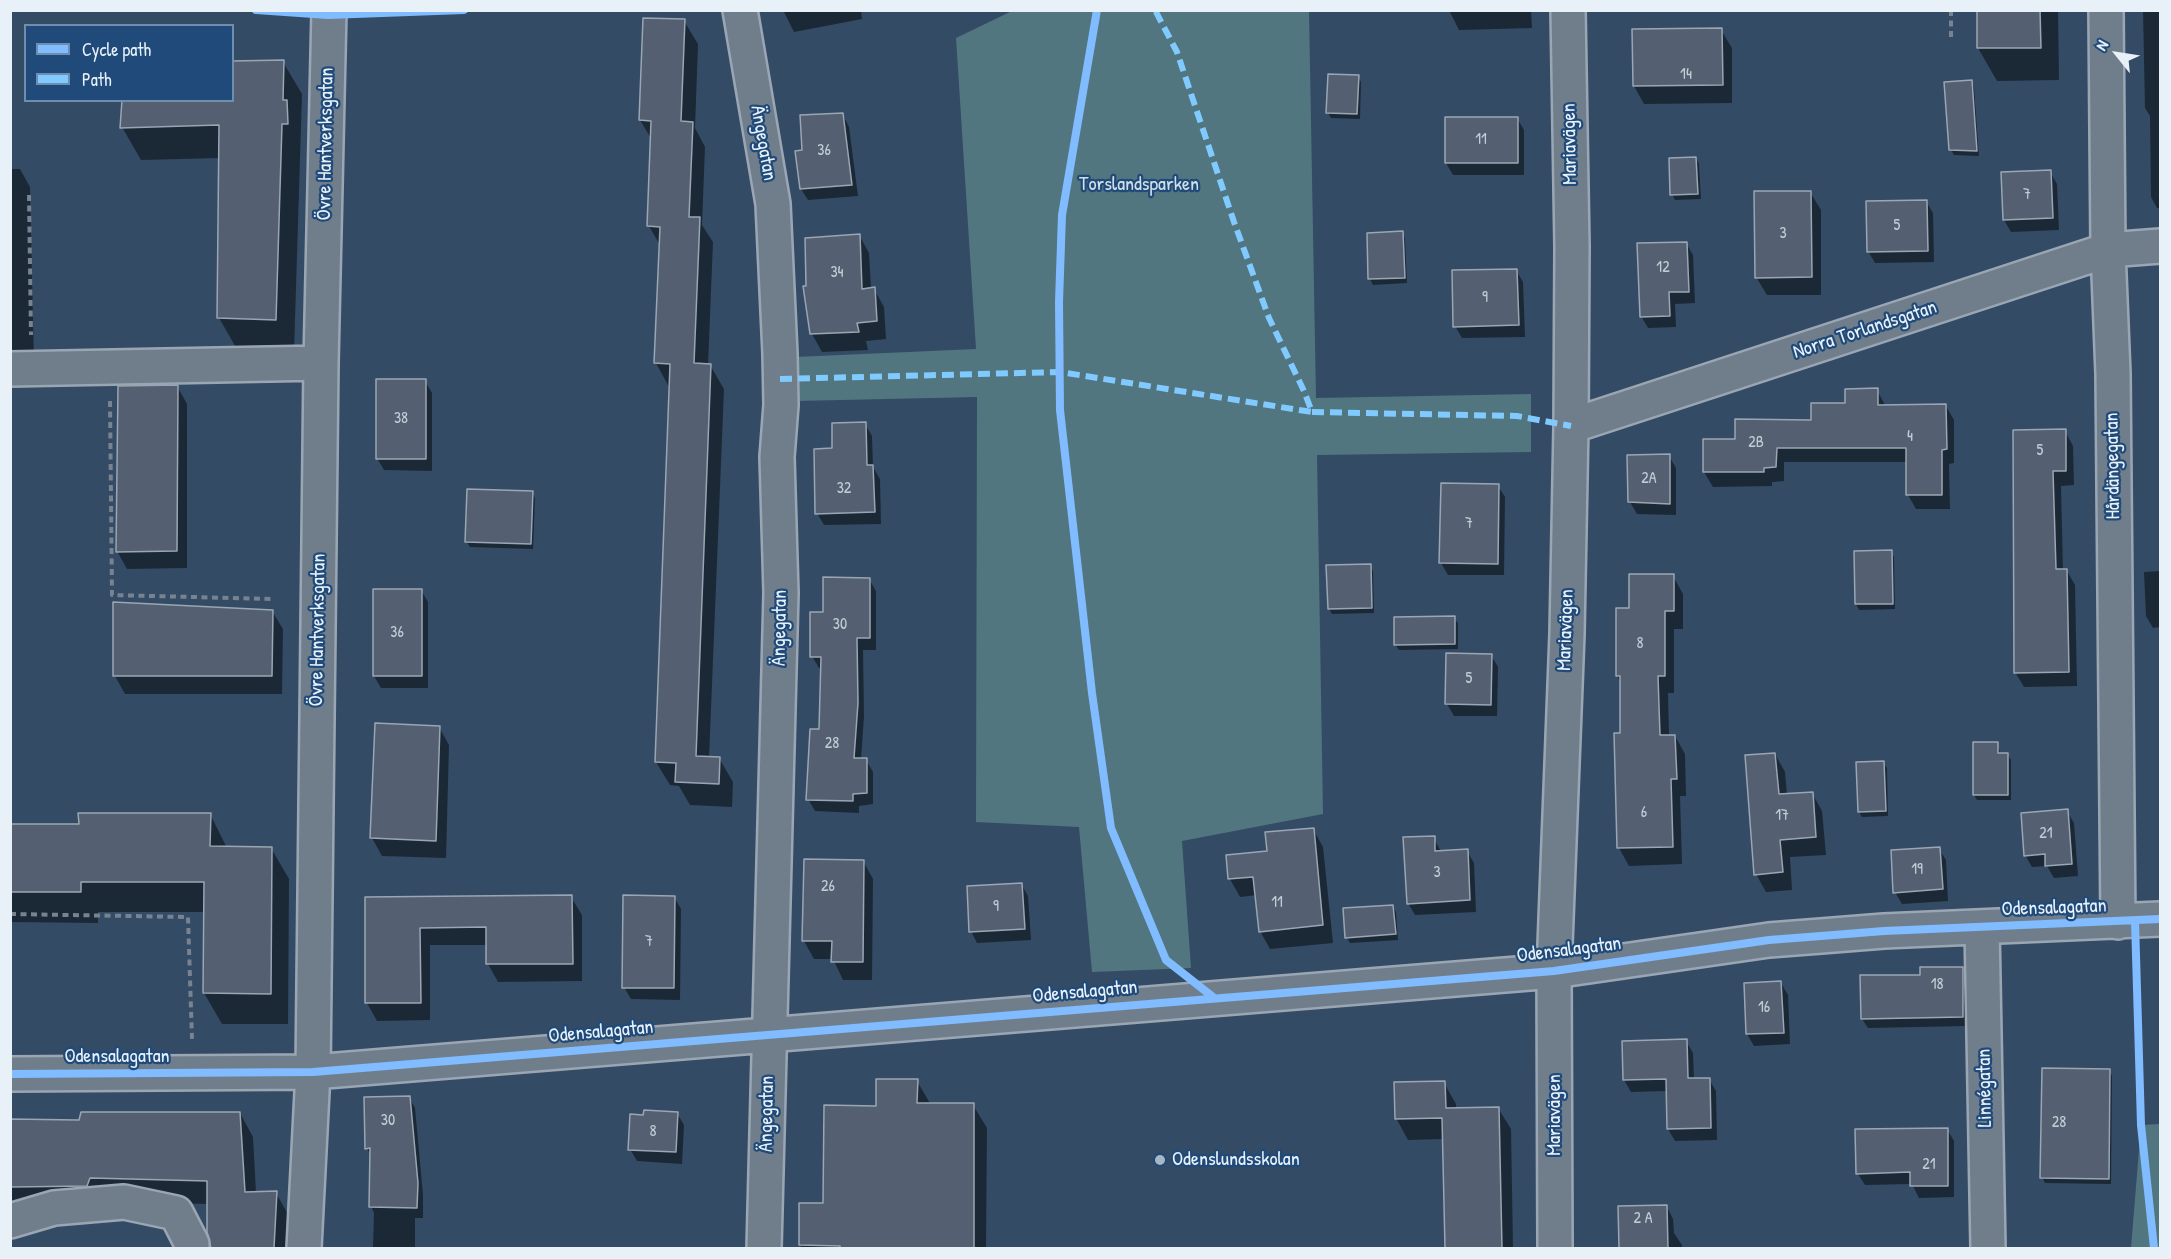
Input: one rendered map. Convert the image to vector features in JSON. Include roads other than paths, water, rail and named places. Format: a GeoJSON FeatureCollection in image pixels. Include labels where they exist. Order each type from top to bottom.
{"type":"FeatureCollection","features":[{"type":"Feature","properties":{"kind":"street","name":"Övre Hantverksgatan"},"geometry":{"type":"LineString","coordinates":[[304,1248],[313,1072],[321,363],[328,10]]}},
{"type":"Feature","properties":{"kind":"street","name":"Ängegatan"},"geometry":{"type":"LineString","coordinates":[[740,10],[773,204],[781,405],[777,457],[781,593],[764,1248]]}},
{"type":"Feature","properties":{"kind":"street","name":"Mariavägen"},"geometry":{"type":"LineString","coordinates":[[1555,1248],[1554,971],[1567,634],[1571,426],[1572,247],[1569,10]]}},
{"type":"Feature","properties":{"kind":"street","name":"Hårdängegatan"},"geometry":{"type":"LineString","coordinates":[[2106,10],[2108,250],[2113,374],[2118,922]]}},
{"type":"Feature","properties":{"kind":"street","name":"Norra Torlandsgatan"},"geometry":{"type":"LineString","coordinates":[[1571,426],[2108,250],[2160,246]]}},
{"type":"Feature","properties":{"kind":"street"},"geometry":{"type":"LineString","coordinates":[[21,369],[321,363]]}},
{"type":"Feature","properties":{"kind":"street","name":"Odensalagatan"},"geometry":{"type":"LineString","coordinates":[[10,1074],[313,1072],[1554,971],[1769,940],[1884,931],[2160,919]]}},
{"type":"Feature","properties":{"kind":"street","name":"Linnégatan"},"geometry":{"type":"LineString","coordinates":[[1982,927],[1988,1248]]}},
{"type":"Feature","properties":{"kind":"street"},"geometry":{"type":"LineString","coordinates":[[10,1221],[54,1208],[124,1202],[176,1213],[192,1248]]}},
{"type":"Feature","properties":{"kind":"place","name":"Odenslundsskolan"},"geometry":{"type":"Point","coordinates":[1160,1160]}},
{"type":"Feature","properties":{"kind":"park label","name":"Torslandsparken"},"geometry":{"type":"Point","coordinates":[1139,185]}}]}
